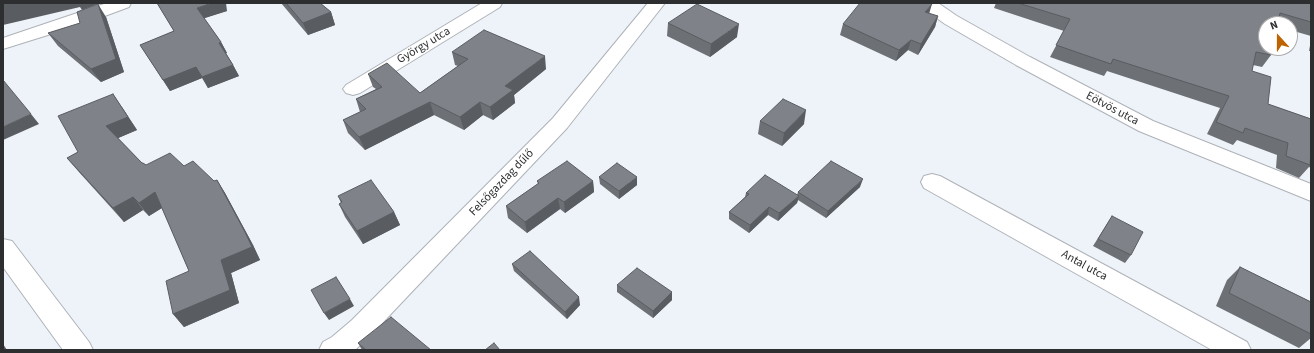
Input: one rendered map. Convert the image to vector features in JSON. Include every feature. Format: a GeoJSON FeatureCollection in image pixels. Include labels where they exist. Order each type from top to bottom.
{"type":"FeatureCollection","features":[{"type":"Feature","properties":{"kind":"street"},"geometry":{"type":"LineString","coordinates":[[3,44],[84,18],[123,3]]}},
{"type":"Feature","properties":{"kind":"street","name":"György utca"},"geometry":{"type":"LineString","coordinates":[[353,89],[494,3]]}},
{"type":"Feature","properties":{"kind":"street","name":"Felsőgazdag dűlő"},"geometry":{"type":"LineString","coordinates":[[334,350],[342,345],[375,315],[560,123],[657,3]]}},
{"type":"Feature","properties":{"kind":"street","name":"Eötvös utca"},"geometry":{"type":"LineString","coordinates":[[924,3],[930,5],[951,20],[1023,61],[1146,126],[1311,193]]}},
{"type":"Feature","properties":{"kind":"street","name":"Antal utca"},"geometry":{"type":"LineString","coordinates":[[932,182],[1237,350]]}},
{"type":"Feature","properties":{"kind":"street"},"geometry":{"type":"LineString","coordinates":[[3,248],[79,350]]}},
{"type":"Feature","properties":{"kind":"building"},"geometry":{"type":"Polygon","coordinates":[[[157,3],[212,3],[197,8],[221,42],[219,43],[233,65],[202,77],[196,67],[163,80],[140,45],[174,31],[157,3]]]}},
{"type":"Feature","properties":{"kind":"building"},"geometry":{"type":"Polygon","coordinates":[[[286,3],[320,3],[331,12],[303,23],[286,3]]]}},
{"type":"Feature","properties":{"kind":"building"},"geometry":{"type":"Polygon","coordinates":[[[860,3],[931,3],[932,4],[925,12],[938,16],[921,44],[911,40],[899,50],[843,24],[860,3]]]}},
{"type":"Feature","properties":{"kind":"building"},"geometry":{"type":"Polygon","coordinates":[[[1018,3],[1311,3],[1311,22],[1298,18],[1298,16],[1290,16],[1280,13],[1279,16],[1258,16],[1258,52],[1256,52],[1252,71],[1271,77],[1268,104],[1311,119],[1310,165],[1286,156],[1288,143],[1245,128],[1243,133],[1216,122],[1229,96],[1113,59],[1111,64],[1056,45],[1070,19],[1018,3]]]}},
{"type":"Feature","properties":{"kind":"building"},"geometry":{"type":"Polygon","coordinates":[[[98,4],[116,59],[91,69],[48,33],[80,23],[77,12],[98,4]]]}},
{"type":"Feature","properties":{"kind":"building"},"geometry":{"type":"Polygon","coordinates":[[[697,4],[739,24],[711,44],[668,23],[697,4]]]}},
{"type":"Feature","properties":{"kind":"building"},"geometry":{"type":"Polygon","coordinates":[[[484,30],[545,56],[505,86],[513,90],[490,107],[480,102],[460,117],[430,102],[359,137],[343,120],[366,109],[356,99],[382,87],[368,74],[387,63],[420,93],[468,59],[452,52],[484,30]]]}},
{"type":"Feature","properties":{"kind":"building"},"geometry":{"type":"Polygon","coordinates":[[[3,80],[31,114],[3,127],[3,80]]]}},
{"type":"Feature","properties":{"kind":"building"},"geometry":{"type":"Polygon","coordinates":[[[113,94],[128,117],[106,126],[142,163],[146,165],[170,153],[184,166],[193,161],[214,181],[217,180],[252,247],[221,260],[230,290],[173,314],[166,281],[189,271],[155,192],[139,203],[133,197],[113,208],[67,158],[78,152],[58,116],[113,94]]]}},
{"type":"Feature","properties":{"kind":"building"},"geometry":{"type":"Polygon","coordinates":[[[783,99],[806,110],[784,133],[760,121],[783,99]]]}},
{"type":"Feature","properties":{"kind":"building"},"geometry":{"type":"Polygon","coordinates":[[[567,161],[593,181],[564,202],[558,198],[525,222],[506,206],[539,183],[537,181],[567,161]]]}},
{"type":"Feature","properties":{"kind":"building"},"geometry":{"type":"Polygon","coordinates":[[[831,161],[863,179],[828,211],[798,192],[831,161]]]}},
{"type":"Feature","properties":{"kind":"building"},"geometry":{"type":"Polygon","coordinates":[[[617,163],[637,177],[619,191],[599,177],[617,163]]]}},
{"type":"Feature","properties":{"kind":"building"},"geometry":{"type":"Polygon","coordinates":[[[765,175],[799,196],[779,213],[769,207],[750,225],[729,212],[749,194],[746,193],[765,175]]]}},
{"type":"Feature","properties":{"kind":"building"},"geometry":{"type":"Polygon","coordinates":[[[371,180],[394,212],[357,231],[339,204],[342,202],[338,196],[371,180]]]}},
{"type":"Feature","properties":{"kind":"building"},"geometry":{"type":"Polygon","coordinates":[[[1112,216],[1143,232],[1131,255],[1098,239],[1112,216]]]}},
{"type":"Feature","properties":{"kind":"building"},"geometry":{"type":"Polygon","coordinates":[[[530,251],[579,297],[565,312],[512,264],[530,251]]]}},
{"type":"Feature","properties":{"kind":"building"},"geometry":{"type":"Polygon","coordinates":[[[1240,267],[1311,302],[1311,334],[1229,293],[1240,267]]]}},
{"type":"Feature","properties":{"kind":"building"},"geometry":{"type":"Polygon","coordinates":[[[637,268],[672,292],[653,311],[617,285],[637,268]]]}},
{"type":"Feature","properties":{"kind":"building"},"geometry":{"type":"Polygon","coordinates":[[[336,277],[350,299],[324,313],[311,290],[336,277]]]}},
{"type":"Feature","properties":{"kind":"building"},"geometry":{"type":"Polygon","coordinates":[[[391,317],[431,350],[366,350],[358,343],[391,317]]]}},
{"type":"Feature","properties":{"kind":"building"},"geometry":{"type":"Polygon","coordinates":[[[494,343],[500,350],[485,350],[494,343]]]}}]}
